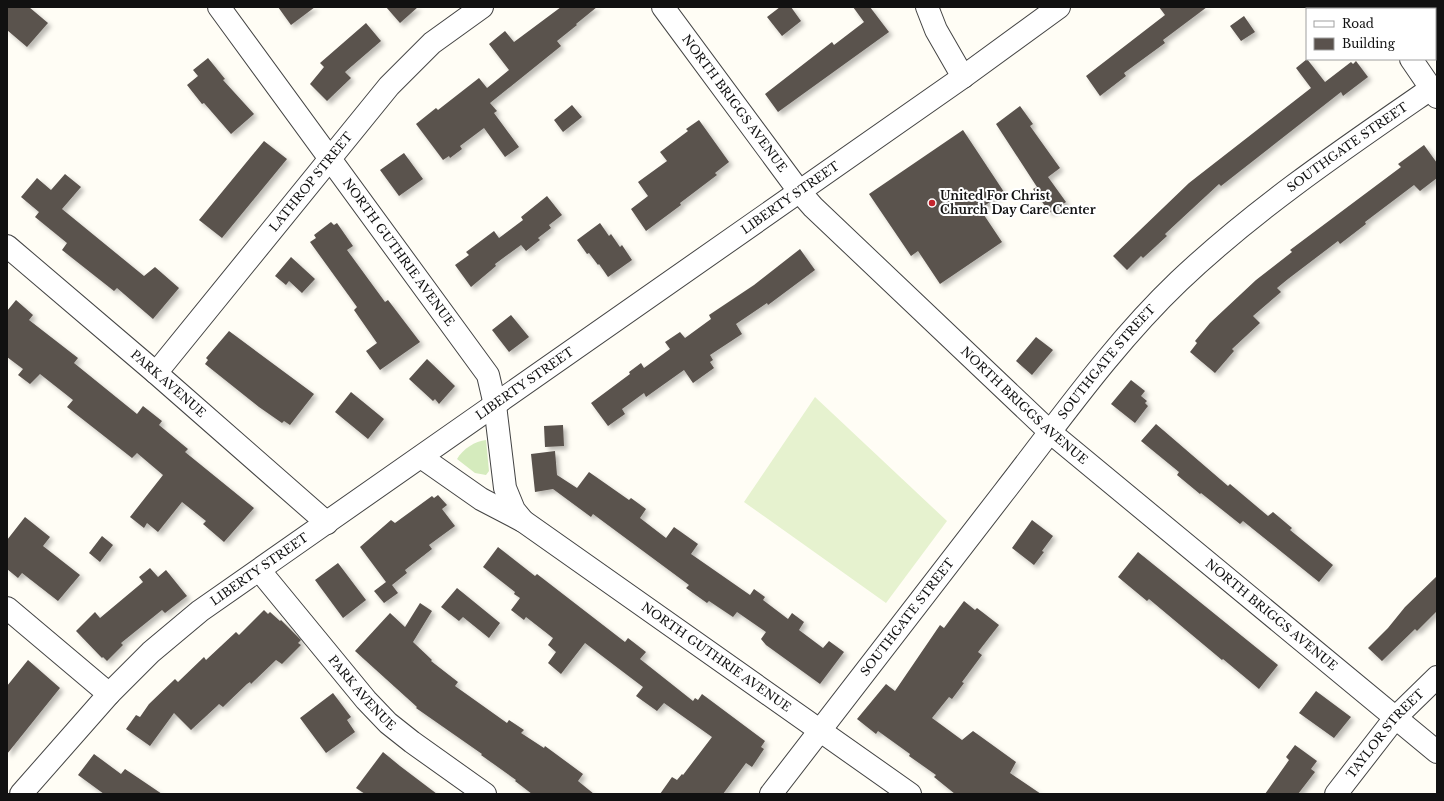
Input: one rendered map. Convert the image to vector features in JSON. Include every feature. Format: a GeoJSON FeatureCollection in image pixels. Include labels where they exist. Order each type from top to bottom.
{"type":"FeatureCollection","features":[{"type":"Feature","properties":{"kind":"street","name":"NORTH GUTHRIE AVENUE"},"geometry":{"type":"LineString","coordinates":[[219,7],[488,375],[495,406],[505,488],[514,510],[523,521]]}},
{"type":"Feature","properties":{"kind":"street","name":"LATHROP STREET"},"geometry":{"type":"LineString","coordinates":[[156,373],[389,86],[419,55],[482,7]]}},
{"type":"Feature","properties":{"kind":"street","name":"NORTH BRIGGS AVENUE"},"geometry":{"type":"LineString","coordinates":[[663,7],[799,191],[813,207],[1050,432],[1437,752]]}},
{"type":"Feature","properties":{"kind":"street"},"geometry":{"type":"LineString","coordinates":[[927,7],[936,30],[963,77]]}},
{"type":"Feature","properties":{"kind":"street","name":"LIBERTY STREET"},"geometry":{"type":"LineString","coordinates":[[21,794],[109,694],[151,652],[194,616],[963,77],[1059,7]]}},
{"type":"Feature","properties":{"kind":"street"},"geometry":{"type":"LineString","coordinates":[[1412,60],[1434,92]]}},
{"type":"Feature","properties":{"kind":"street","name":"SOUTHGATE STREET"},"geometry":{"type":"LineString","coordinates":[[771,794],[1050,432],[1132,329],[1222,242],[1337,154],[1434,92]]}},
{"type":"Feature","properties":{"kind":"street","name":"PARK AVENUE"},"geometry":{"type":"LineString","coordinates":[[7,246],[156,373],[327,523]]}},
{"type":"Feature","properties":{"kind":"street","name":"NORTH GUTHRIE AVENUE"},"geometry":{"type":"LineString","coordinates":[[421,457],[482,499],[523,521],[910,794]]}},
{"type":"Feature","properties":{"kind":"street","name":"PARK AVENUE"},"geometry":{"type":"LineString","coordinates":[[260,571],[366,700],[388,723],[485,794]]}},
{"type":"Feature","properties":{"kind":"street"},"geometry":{"type":"LineString","coordinates":[[7,608],[109,694]]}},
{"type":"Feature","properties":{"kind":"street","name":"TAYLOR STREET"},"geometry":{"type":"LineString","coordinates":[[1336,794],[1395,718],[1437,676]]}},
{"type":"Feature","properties":{"kind":"green space"},"geometry":{"type":"Polygon","coordinates":[[[815,397],[947,521],[886,603],[744,502],[815,397]]]}},
{"type":"Feature","properties":{"kind":"green space"},"geometry":{"type":"Polygon","coordinates":[[[486,440],[489,471],[486,475],[475,473],[457,459],[470,446],[486,440]]]}},
{"type":"Feature","properties":{"kind":"building"},"geometry":{"type":"Polygon","coordinates":[[[7,7],[29,7],[48,23],[27,47],[7,30],[7,7]]]}},
{"type":"Feature","properties":{"kind":"building"},"geometry":{"type":"Polygon","coordinates":[[[278,7],[315,7],[291,25],[278,7]]]}},
{"type":"Feature","properties":{"kind":"building"},"geometry":{"type":"Polygon","coordinates":[[[386,7],[418,7],[400,23],[386,7]]]}},
{"type":"Feature","properties":{"kind":"building"},"geometry":{"type":"Polygon","coordinates":[[[561,7],[597,7],[557,41],[561,46],[490,103],[497,111],[494,113],[519,147],[505,157],[484,128],[460,146],[462,149],[450,158],[449,156],[443,160],[416,124],[436,108],[438,110],[479,78],[487,88],[509,70],[489,44],[505,31],[514,42],[561,7]]]}},
{"type":"Feature","properties":{"kind":"building"},"geometry":{"type":"Polygon","coordinates":[[[780,7],[791,7],[801,21],[782,36],[767,17],[780,7]]]}},
{"type":"Feature","properties":{"kind":"building"},"geometry":{"type":"Polygon","coordinates":[[[853,7],[870,7],[889,32],[778,112],[765,94],[832,42],[834,45],[864,22],[853,7]]]}},
{"type":"Feature","properties":{"kind":"building"},"geometry":{"type":"Polygon","coordinates":[[[1159,7],[1207,7],[1163,40],[1165,43],[1124,73],[1126,76],[1100,96],[1086,76],[1165,15],[1159,7]]]}},
{"type":"Feature","properties":{"kind":"building"},"geometry":{"type":"Polygon","coordinates":[[[1244,16],[1255,32],[1241,41],[1230,26],[1244,16]]]}},
{"type":"Feature","properties":{"kind":"building"},"geometry":{"type":"Polygon","coordinates":[[[366,23],[381,41],[345,72],[351,78],[327,101],[310,84],[324,67],[320,63],[366,23]]]}},
{"type":"Feature","properties":{"kind":"building"},"geometry":{"type":"Polygon","coordinates":[[[208,58],[225,79],[223,80],[254,114],[231,134],[204,103],[202,104],[187,85],[198,76],[193,70],[208,58]]]}},
{"type":"Feature","properties":{"kind":"building"},"geometry":{"type":"Polygon","coordinates":[[[1308,60],[1325,82],[1351,62],[1353,64],[1356,61],[1368,77],[1343,96],[1341,92],[1221,186],[1219,184],[1165,234],[1167,236],[1143,258],[1141,256],[1127,270],[1113,256],[1189,183],[1311,88],[1296,68],[1308,60]]]}},
{"type":"Feature","properties":{"kind":"building"},"geometry":{"type":"Polygon","coordinates":[[[572,105],[582,117],[563,132],[554,120],[572,105]]]}},
{"type":"Feature","properties":{"kind":"building"},"geometry":{"type":"Polygon","coordinates":[[[1020,106],[1033,124],[1030,126],[1060,168],[1048,177],[1066,202],[1050,213],[1033,189],[1037,187],[996,124],[1020,106]]]}},
{"type":"Feature","properties":{"kind":"building"},"geometry":{"type":"Polygon","coordinates":[[[699,120],[729,162],[715,173],[717,175],[680,203],[681,205],[646,231],[631,209],[648,196],[638,182],[667,161],[660,152],[688,131],[686,129],[699,120]]]}},
{"type":"Feature","properties":{"kind":"building","name":"United For Christ Church Day Care Center"},"geometry":{"type":"Polygon","coordinates":[[[963,130],[1004,192],[980,209],[1002,242],[940,284],[918,251],[911,256],[869,194],[963,130]]]}},
{"type":"Feature","properties":{"kind":"building"},"geometry":{"type":"Polygon","coordinates":[[[264,141],[287,159],[222,238],[199,220],[264,141]]]}},
{"type":"Feature","properties":{"kind":"building"},"geometry":{"type":"Polygon","coordinates":[[[1424,145],[1437,163],[1437,178],[1420,191],[1414,185],[1365,222],[1366,224],[1340,244],[1338,241],[1277,288],[1281,292],[1253,316],[1260,323],[1232,349],[1234,351],[1215,373],[1190,352],[1197,343],[1195,341],[1210,323],[1256,280],[1292,252],[1290,250],[1401,167],[1398,164],[1424,145]]]}},
{"type":"Feature","properties":{"kind":"building"},"geometry":{"type":"Polygon","coordinates":[[[404,153],[423,179],[399,196],[380,170],[404,153]]]}},
{"type":"Feature","properties":{"kind":"building"},"geometry":{"type":"Polygon","coordinates":[[[65,174],[81,187],[62,209],[144,276],[155,267],[179,288],[153,319],[117,288],[114,291],[62,250],[67,243],[35,217],[39,212],[21,197],[37,178],[51,190],[65,174]]]}},
{"type":"Feature","properties":{"kind":"building"},"geometry":{"type":"Polygon","coordinates":[[[547,196],[562,215],[549,225],[551,228],[538,238],[540,240],[526,251],[521,245],[495,264],[496,266],[471,287],[455,265],[469,255],[466,252],[494,231],[499,238],[523,220],[521,217],[547,196]]]}},
{"type":"Feature","properties":{"kind":"building"},"geometry":{"type":"Polygon","coordinates":[[[331,222],[334,225],[337,223],[353,246],[347,250],[385,302],[388,300],[420,342],[380,370],[366,351],[377,343],[354,310],[357,307],[310,242],[316,238],[314,235],[331,222]]]}},
{"type":"Feature","properties":{"kind":"building"},"geometry":{"type":"Polygon","coordinates":[[[600,223],[609,236],[611,234],[620,247],[622,245],[632,260],[608,277],[599,264],[598,265],[589,253],[587,254],[577,240],[600,223]]]}},
{"type":"Feature","properties":{"kind":"building"},"geometry":{"type":"Polygon","coordinates":[[[800,249],[815,270],[768,305],[767,303],[736,324],[742,334],[710,355],[713,360],[710,362],[714,368],[693,383],[684,370],[646,397],[644,393],[622,409],[625,414],[608,426],[591,403],[630,374],[629,372],[641,363],[644,368],[670,349],[665,342],[680,332],[685,338],[711,319],[709,315],[754,285],[800,249]]]}},
{"type":"Feature","properties":{"kind":"building"},"geometry":{"type":"Polygon","coordinates":[[[291,257],[315,279],[302,293],[289,281],[286,285],[275,276],[291,257]]]}},
{"type":"Feature","properties":{"kind":"building"},"geometry":{"type":"Polygon","coordinates":[[[16,300],[33,315],[29,320],[78,358],[74,363],[137,414],[143,406],[162,421],[159,425],[188,449],[185,452],[254,508],[224,542],[203,524],[206,521],[182,502],[158,532],[147,523],[144,528],[130,517],[163,475],[137,453],[132,458],[67,407],[73,400],[40,374],[30,384],[18,375],[23,369],[7,357],[7,311],[16,300]]]}},
{"type":"Feature","properties":{"kind":"building"},"geometry":{"type":"Polygon","coordinates":[[[511,315],[529,337],[509,352],[492,330],[511,315]]]}},
{"type":"Feature","properties":{"kind":"building"},"geometry":{"type":"Polygon","coordinates":[[[229,331],[314,394],[290,425],[284,421],[282,423],[259,407],[205,364],[208,360],[206,358],[229,331]]]}},
{"type":"Feature","properties":{"kind":"building"},"geometry":{"type":"Polygon","coordinates":[[[1036,337],[1053,350],[1032,375],[1016,361],[1036,337]]]}},
{"type":"Feature","properties":{"kind":"building"},"geometry":{"type":"Polygon","coordinates":[[[427,359],[455,386],[439,404],[435,399],[433,401],[409,379],[427,359]]]}},
{"type":"Feature","properties":{"kind":"building"},"geometry":{"type":"Polygon","coordinates":[[[1131,380],[1145,391],[1141,396],[1147,401],[1145,403],[1148,406],[1135,423],[1111,404],[1131,380]]]}},
{"type":"Feature","properties":{"kind":"building"},"geometry":{"type":"Polygon","coordinates":[[[351,392],[384,419],[368,439],[335,412],[351,392]]]}},
{"type":"Feature","properties":{"kind":"building"},"geometry":{"type":"Polygon","coordinates":[[[1156,424],[1228,486],[1230,484],[1268,516],[1273,512],[1292,528],[1290,530],[1333,565],[1319,582],[1243,521],[1240,524],[1201,493],[1200,494],[1177,475],[1179,472],[1141,441],[1156,424]]]}},
{"type":"Feature","properties":{"kind":"building"},"geometry":{"type":"Polygon","coordinates":[[[563,425],[564,446],[545,447],[544,426],[563,425]]]}},
{"type":"Feature","properties":{"kind":"building"},"geometry":{"type":"Polygon","coordinates":[[[555,451],[557,475],[577,488],[589,472],[629,500],[631,498],[646,509],[640,518],[666,538],[674,527],[698,544],[691,554],[750,595],[754,589],[765,597],[763,600],[788,619],[792,613],[804,622],[799,630],[823,648],[829,641],[844,652],[820,684],[766,645],[761,639],[766,632],[737,612],[733,617],[709,601],[707,603],[686,588],[689,585],[593,514],[591,517],[553,489],[535,492],[531,454],[555,451]]]}},
{"type":"Feature","properties":{"kind":"building"},"geometry":{"type":"Polygon","coordinates":[[[438,495],[447,505],[442,509],[455,526],[429,545],[432,549],[405,570],[407,573],[392,585],[398,593],[384,603],[374,591],[386,582],[360,547],[391,520],[395,523],[432,496],[434,498],[438,495]]]}},
{"type":"Feature","properties":{"kind":"building"},"geometry":{"type":"Polygon","coordinates":[[[25,517],[50,537],[43,546],[80,575],[58,601],[22,573],[18,578],[7,569],[7,540],[25,517]]]}},
{"type":"Feature","properties":{"kind":"building"},"geometry":{"type":"Polygon","coordinates":[[[1032,520],[1053,536],[1042,551],[1044,552],[1034,565],[1012,548],[1032,520]]]}},
{"type":"Feature","properties":{"kind":"building"},"geometry":{"type":"Polygon","coordinates":[[[102,536],[113,545],[100,562],[89,553],[102,536]]]}},
{"type":"Feature","properties":{"kind":"building"},"geometry":{"type":"Polygon","coordinates":[[[498,547],[535,576],[537,574],[625,642],[628,638],[646,652],[640,659],[693,701],[695,698],[698,700],[702,694],[765,741],[761,747],[764,749],[752,767],[746,763],[723,794],[660,794],[672,777],[677,780],[682,774],[683,775],[712,737],[664,703],[657,711],[636,696],[643,687],[585,643],[561,674],[548,663],[556,652],[548,645],[553,638],[526,617],[524,620],[511,610],[520,598],[514,594],[515,592],[483,567],[498,547]]]}},
{"type":"Feature","properties":{"kind":"building"},"geometry":{"type":"Polygon","coordinates":[[[1138,552],[1278,665],[1259,689],[1149,599],[1147,601],[1118,577],[1138,552]]]}},
{"type":"Feature","properties":{"kind":"building"},"geometry":{"type":"Polygon","coordinates":[[[338,563],[366,600],[343,618],[315,580],[338,563]]]}},
{"type":"Feature","properties":{"kind":"building"},"geometry":{"type":"Polygon","coordinates":[[[150,568],[158,577],[166,570],[187,596],[165,613],[162,610],[121,643],[123,645],[107,661],[103,657],[102,658],[76,631],[95,612],[100,618],[143,582],[139,577],[150,568]]]}},
{"type":"Feature","properties":{"kind":"building"},"geometry":{"type":"Polygon","coordinates":[[[1437,576],[1437,611],[1417,631],[1415,629],[1382,661],[1368,648],[1388,628],[1405,607],[1437,576]]]}},
{"type":"Feature","properties":{"kind":"building"},"geometry":{"type":"Polygon","coordinates":[[[457,588],[500,623],[489,638],[463,617],[459,621],[441,607],[457,588]]]}},
{"type":"Feature","properties":{"kind":"building"},"geometry":{"type":"Polygon","coordinates":[[[964,601],[975,610],[977,608],[999,625],[978,652],[982,655],[962,682],[964,683],[952,699],[949,697],[932,718],[962,740],[973,731],[1016,762],[1010,773],[1041,794],[955,794],[934,777],[936,775],[909,756],[910,754],[878,731],[876,734],[857,719],[886,684],[895,691],[940,625],[944,628],[964,601]]]}},
{"type":"Feature","properties":{"kind":"building"},"geometry":{"type":"Polygon","coordinates":[[[420,603],[432,611],[413,642],[432,660],[431,661],[458,682],[455,686],[507,723],[509,720],[524,730],[521,733],[544,748],[545,746],[583,774],[578,781],[594,794],[532,794],[515,781],[516,780],[481,755],[482,754],[416,708],[417,707],[355,651],[390,613],[405,627],[420,603]]]}},
{"type":"Feature","properties":{"kind":"building"},"geometry":{"type":"Polygon","coordinates":[[[264,610],[268,614],[270,612],[280,621],[281,620],[301,640],[298,643],[301,645],[282,664],[276,660],[251,684],[250,682],[247,684],[223,707],[219,704],[191,730],[174,713],[150,746],[126,729],[136,715],[140,717],[149,704],[175,679],[178,682],[204,657],[206,660],[236,632],[239,635],[264,610]]]}},
{"type":"Feature","properties":{"kind":"building"},"geometry":{"type":"Polygon","coordinates":[[[28,660],[60,688],[7,754],[7,686],[28,660]]]}},
{"type":"Feature","properties":{"kind":"building"},"geometry":{"type":"Polygon","coordinates":[[[1316,691],[1351,717],[1334,738],[1299,713],[1316,691]]]}},
{"type":"Feature","properties":{"kind":"building"},"geometry":{"type":"Polygon","coordinates":[[[333,693],[351,717],[347,720],[355,732],[326,753],[300,718],[333,693]]]}},
{"type":"Feature","properties":{"kind":"building"},"geometry":{"type":"Polygon","coordinates":[[[1295,745],[1317,761],[1311,769],[1315,772],[1298,794],[1265,794],[1289,760],[1286,757],[1295,745]]]}},
{"type":"Feature","properties":{"kind":"building"},"geometry":{"type":"Polygon","coordinates":[[[383,752],[437,794],[365,794],[356,788],[383,752]]]}},
{"type":"Feature","properties":{"kind":"building"},"geometry":{"type":"Polygon","coordinates":[[[94,754],[121,774],[125,769],[162,794],[104,794],[78,775],[94,754]]]}},
{"type":"Feature","properties":{"kind":"place","name":"United For Christ Church Day Care Center"},"geometry":{"type":"Point","coordinates":[932,203]}}]}
